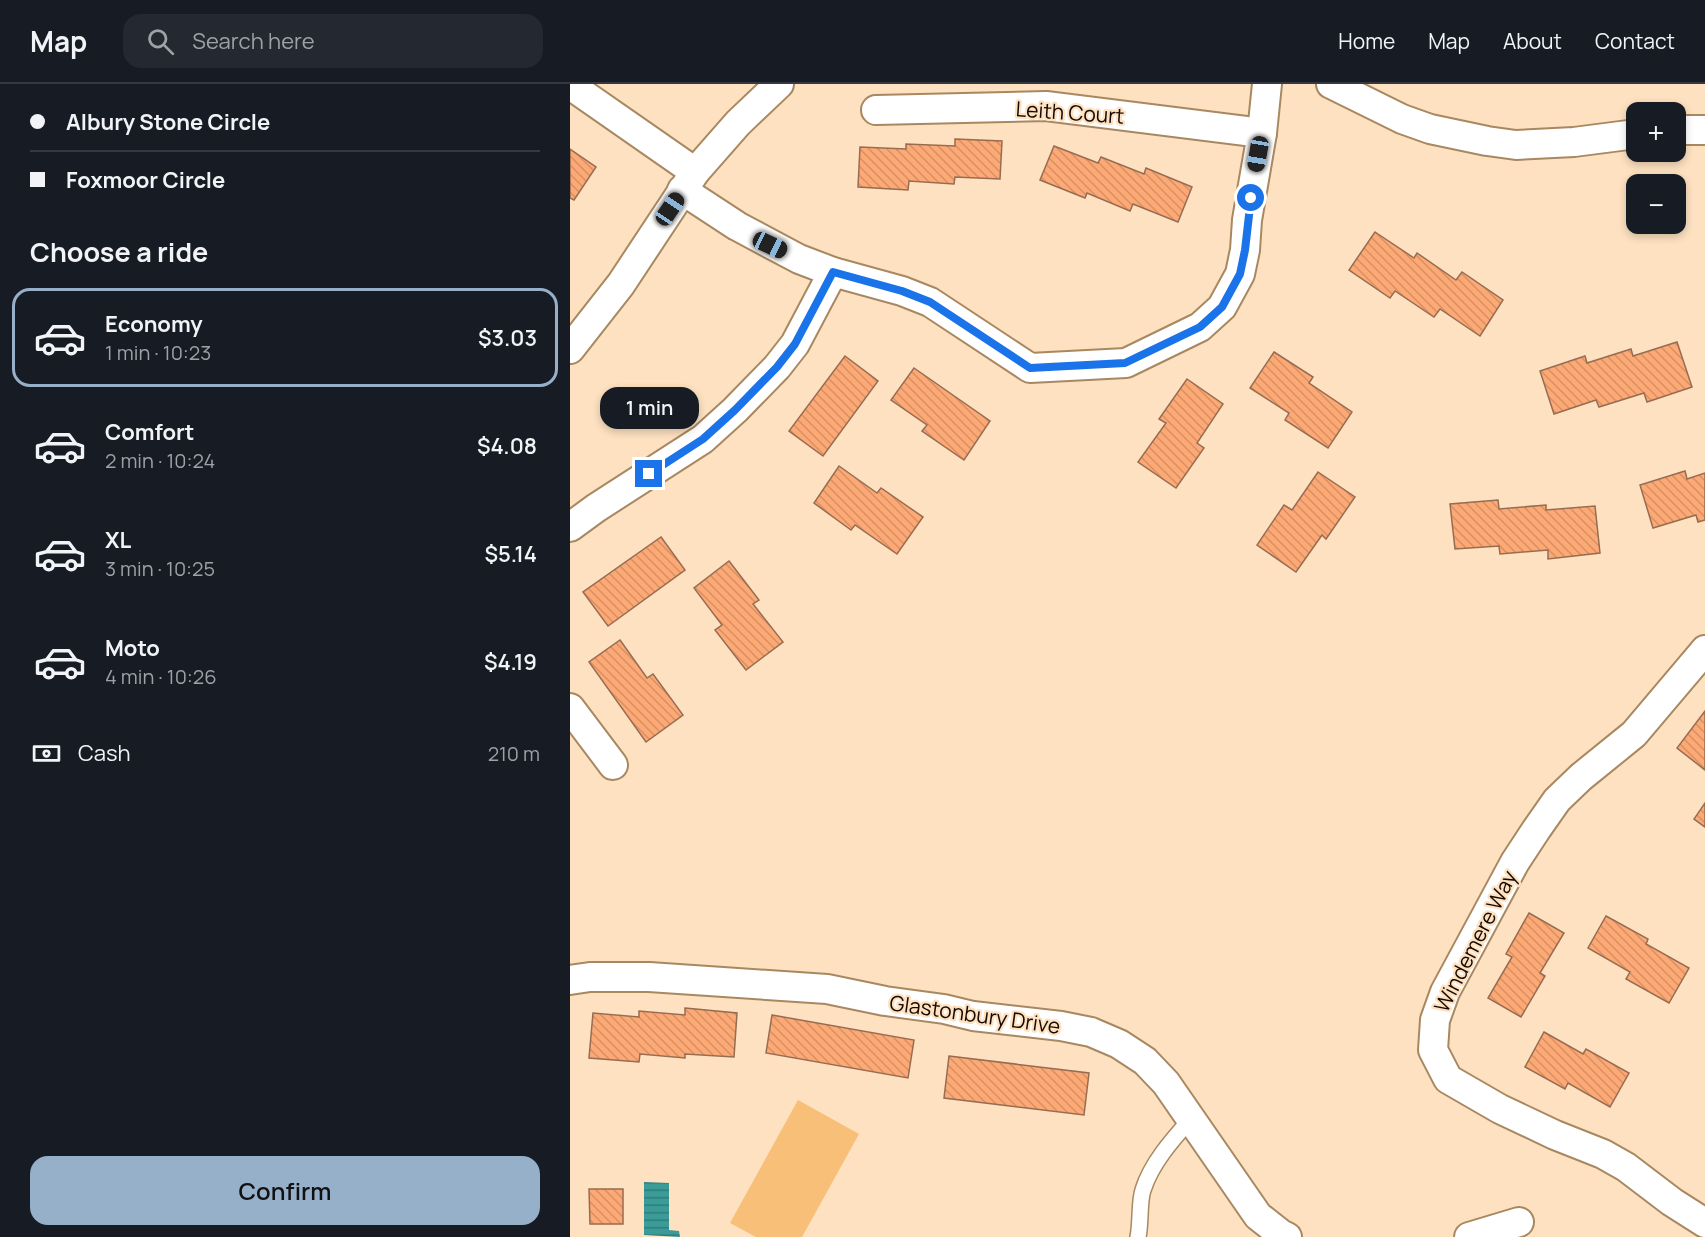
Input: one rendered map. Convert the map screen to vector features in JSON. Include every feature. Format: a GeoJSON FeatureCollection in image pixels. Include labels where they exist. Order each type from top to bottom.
{"type":"FeatureCollection","features":[{"type":"Feature","properties":{"kind":"street"},"geometry":{"type":"LineString","coordinates":[[570,349],[621,284],[688,181],[738,123],[779,84]]}},
{"type":"Feature","properties":{"kind":"street"},"geometry":{"type":"LineString","coordinates":[[570,85],[770,245],[833,272],[902,291],[930,302],[1030,368],[1125,363],[1200,327],[1222,307],[1240,274],[1245,250],[1247,220],[1262,133],[1267,84]]}},
{"type":"Feature","properties":{"kind":"street"},"geometry":{"type":"LineString","coordinates":[[1331,84],[1430,129],[1487,141],[1516,145],[1551,144],[1626,135]]}},
{"type":"Feature","properties":{"kind":"street","name":"Leith Court"},"geometry":{"type":"LineString","coordinates":[[876,110],[1046,106],[1262,133]]}},
{"type":"Feature","properties":{"kind":"street"},"geometry":{"type":"LineString","coordinates":[[1686,130],[1705,130]]}},
{"type":"Feature","properties":{"kind":"street"},"geometry":{"type":"LineString","coordinates":[[570,527],[703,439],[735,410],[777,367],[795,344],[833,272]]}},
{"type":"Feature","properties":{"kind":"street","name":"Windemere Way"},"geometry":{"type":"LineString","coordinates":[[1705,650],[1634,734],[1581,777],[1557,800],[1536,830],[1515,862],[1445,992],[1435,1020],[1433,1050],[1448,1079],[1465,1090],[1555,1135],[1603,1154],[1626,1167],[1672,1202],[1705,1223]]}},
{"type":"Feature","properties":{"kind":"street"},"geometry":{"type":"LineString","coordinates":[[570,708],[613,765]]}},
{"type":"Feature","properties":{"kind":"street","name":"Glastonbury Drive"},"geometry":{"type":"LineString","coordinates":[[570,980],[590,977],[649,977],[827,989],[973,1016],[1061,1026],[1091,1032],[1119,1044],[1145,1060],[1166,1083],[1258,1216],[1287,1237]]}},
{"type":"Feature","properties":{"kind":"street"},"geometry":{"type":"LineString","coordinates":[[1468,1237],[1519,1222]]}},
{"type":"Feature","properties":{"kind":"lane"},"geometry":{"type":"LineString","coordinates":[[1138,1237],[1142,1191],[1166,1146],[1190,1120]]}},
{"type":"Feature","properties":{"kind":"shaded area"},"geometry":{"type":"Polygon","coordinates":[[[798,1100],[859,1134],[802,1237],[756,1237],[730,1223],[798,1100]]]}},
{"type":"Feature","properties":{"kind":"water"},"geometry":{"type":"Polygon","coordinates":[[[644,1182],[669,1183],[669,1230],[679,1231],[680,1237],[644,1235],[644,1182]]]}},
{"type":"Feature","properties":{"kind":"building"},"geometry":{"type":"Polygon","coordinates":[[[955,139],[1002,141],[1000,179],[955,177],[954,184],[909,181],[908,190],[858,187],[860,147],[906,149],[906,144],[955,146],[955,139]]]}},
{"type":"Feature","properties":{"kind":"building"},"geometry":{"type":"Polygon","coordinates":[[[1054,146],[1098,163],[1101,157],[1144,174],[1146,168],[1192,187],[1178,222],[1133,204],[1130,211],[1087,193],[1085,198],[1040,180],[1054,146]]]}},
{"type":"Feature","properties":{"kind":"building"},"geometry":{"type":"Polygon","coordinates":[[[570,149],[596,167],[574,200],[570,198],[570,149]]]}},
{"type":"Feature","properties":{"kind":"building"},"geometry":{"type":"Polygon","coordinates":[[[1375,232],[1414,258],[1417,253],[1456,280],[1462,272],[1503,300],[1480,336],[1440,309],[1434,317],[1395,291],[1390,298],[1349,270],[1375,232]]]}},
{"type":"Feature","properties":{"kind":"building"},"geometry":{"type":"Polygon","coordinates":[[[1677,342],[1692,387],[1647,402],[1644,393],[1599,407],[1596,400],[1554,414],[1540,371],[1585,356],[1587,363],[1631,349],[1633,356],[1677,342]]]}},
{"type":"Feature","properties":{"kind":"building"},"geometry":{"type":"Polygon","coordinates":[[[1274,352],[1313,377],[1309,383],[1352,412],[1328,448],[1285,420],[1289,413],[1250,388],[1274,352]]]}},
{"type":"Feature","properties":{"kind":"building"},"geometry":{"type":"Polygon","coordinates":[[[845,356],[878,381],[823,456],[789,431],[845,356]]]}},
{"type":"Feature","properties":{"kind":"building"},"geometry":{"type":"Polygon","coordinates":[[[914,368],[990,421],[964,460],[922,431],[927,425],[891,400],[914,368]]]}},
{"type":"Feature","properties":{"kind":"building"},"geometry":{"type":"Polygon","coordinates":[[[1187,379],[1223,404],[1197,443],[1204,448],[1176,488],[1138,462],[1166,423],[1159,419],[1187,379]]]}},
{"type":"Feature","properties":{"kind":"building"},"geometry":{"type":"Polygon","coordinates":[[[839,466],[877,493],[881,488],[923,517],[897,554],[855,525],[851,530],[814,503],[839,466]]]}},
{"type":"Feature","properties":{"kind":"building"},"geometry":{"type":"Polygon","coordinates":[[[1685,471],[1687,479],[1705,473],[1705,520],[1698,522],[1696,515],[1653,528],[1640,485],[1685,471]]]}},
{"type":"Feature","properties":{"kind":"building"},"geometry":{"type":"Polygon","coordinates":[[[1318,472],[1355,497],[1326,539],[1322,535],[1296,572],[1257,545],[1284,505],[1292,510],[1318,472]]]}},
{"type":"Feature","properties":{"kind":"building"},"geometry":{"type":"Polygon","coordinates":[[[1498,500],[1499,509],[1546,505],[1546,510],[1595,506],[1600,553],[1548,559],[1548,550],[1500,554],[1499,546],[1455,549],[1450,504],[1498,500]]]}},
{"type":"Feature","properties":{"kind":"building"},"geometry":{"type":"Polygon","coordinates":[[[661,537],[685,570],[608,626],[583,592],[661,537]]]}},
{"type":"Feature","properties":{"kind":"building"},"geometry":{"type":"Polygon","coordinates":[[[729,561],[759,600],[753,604],[783,642],[746,670],[715,630],[722,625],[694,588],[729,561]]]}},
{"type":"Feature","properties":{"kind":"building"},"geometry":{"type":"Polygon","coordinates":[[[620,640],[647,678],[653,674],[683,715],[646,742],[589,662],[620,640]]]}},
{"type":"Feature","properties":{"kind":"building"},"geometry":{"type":"Polygon","coordinates":[[[1705,711],[1705,770],[1677,748],[1705,711]]]}},
{"type":"Feature","properties":{"kind":"building"},"geometry":{"type":"Polygon","coordinates":[[[1705,803],[1705,827],[1694,819],[1705,803]]]}},
{"type":"Feature","properties":{"kind":"building"},"geometry":{"type":"Polygon","coordinates":[[[1529,913],[1564,933],[1540,973],[1545,976],[1521,1017],[1488,998],[1512,957],[1506,954],[1529,913]]]}},
{"type":"Feature","properties":{"kind":"building"},"geometry":{"type":"Polygon","coordinates":[[[1606,916],[1648,939],[1646,944],[1689,968],[1669,1003],[1626,979],[1630,972],[1588,948],[1606,916]]]}},
{"type":"Feature","properties":{"kind":"building"},"geometry":{"type":"Polygon","coordinates":[[[685,1008],[737,1013],[734,1057],[685,1054],[685,1058],[640,1054],[639,1062],[589,1058],[593,1013],[639,1017],[639,1011],[685,1015],[685,1008]]]}},
{"type":"Feature","properties":{"kind":"building"},"geometry":{"type":"Polygon","coordinates":[[[772,1015],[914,1040],[908,1078],[766,1053],[772,1015]]]}},
{"type":"Feature","properties":{"kind":"building"},"geometry":{"type":"Polygon","coordinates":[[[1544,1032],[1583,1054],[1586,1049],[1629,1073],[1610,1107],[1568,1083],[1565,1089],[1525,1067],[1544,1032]]]}},
{"type":"Feature","properties":{"kind":"building"},"geometry":{"type":"Polygon","coordinates":[[[949,1056],[1089,1073],[1084,1115],[944,1098],[949,1056]]]}},
{"type":"Feature","properties":{"kind":"building"},"geometry":{"type":"Polygon","coordinates":[[[589,1189],[623,1189],[623,1224],[590,1224],[589,1189]]]}},
{"type":"Feature","properties":{"kind":"route"},"geometry":{"type":"LineString","coordinates":[[649,474],[703,439],[777,367],[795,344],[833,272],[902,291],[930,302],[1030,368],[1125,363],[1200,327],[1222,307],[1240,274],[1251,198]]}}]}
